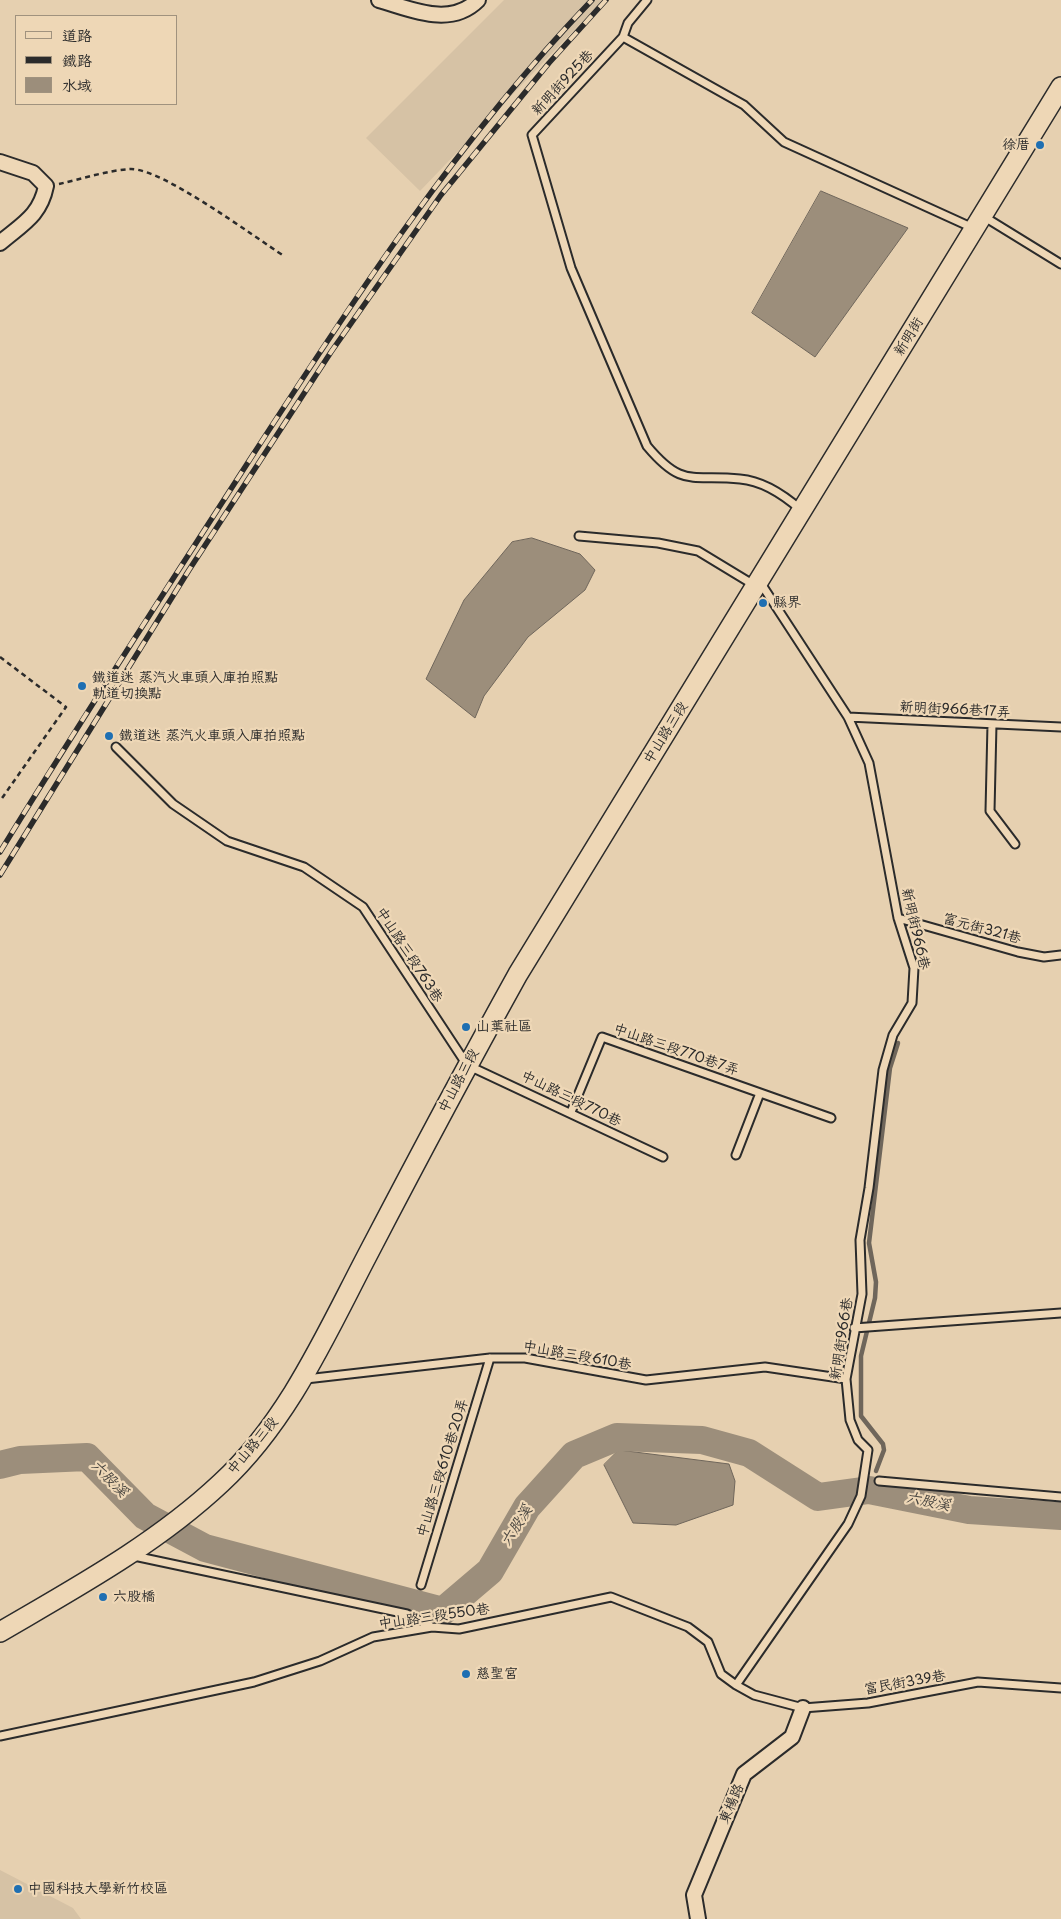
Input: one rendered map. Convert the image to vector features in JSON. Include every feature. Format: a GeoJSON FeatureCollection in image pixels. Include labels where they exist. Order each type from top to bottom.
{"type":"FeatureCollection","features":[{"type":"Feature","properties":{"kind":"street"},"geometry":{"type":"LineString","coordinates":[[379,0],[436,16],[468,10],[478,0]]}},
{"type":"Feature","properties":{"kind":"street","name":"新明街"},"geometry":{"type":"LineString","coordinates":[[758,584],[1061,87]]}},
{"type":"Feature","properties":{"kind":"street"},"geometry":{"type":"LineString","coordinates":[[0,162],[33,173],[46,186],[42,204],[29,218],[0,242]]}},
{"type":"Feature","properties":{"kind":"street","name":"中山路三段"},"geometry":{"type":"LineString","coordinates":[[131,1555],[221,1483],[263,1438],[303,1379],[467,1065],[524,966],[758,584]]}},
{"type":"Feature","properties":{"kind":"street"},"geometry":{"type":"LineString","coordinates":[[0,1632],[131,1555]]}},
{"type":"Feature","properties":{"kind":"street","name":"東楊路"},"geometry":{"type":"LineString","coordinates":[[698,1919],[694,1895],[744,1774],[792,1737],[803,1708]]}},
{"type":"Feature","properties":{"kind":"lane"},"geometry":{"type":"LineString","coordinates":[[647,0],[628,24],[623,37],[744,105],[784,142],[979,223],[1061,264]]}},
{"type":"Feature","properties":{"kind":"lane","name":"新明街925巷"},"geometry":{"type":"LineString","coordinates":[[623,37],[532,135],[571,268],[647,446],[661,463],[673,472],[689,478],[742,479],[781,492],[803,511]]}},
{"type":"Feature","properties":{"kind":"lane"},"geometry":{"type":"LineString","coordinates":[[579,536],[658,543],[698,552],[758,584]]}},
{"type":"Feature","properties":{"kind":"lane","name":"新明街966巷"},"geometry":{"type":"LineString","coordinates":[[736,1685],[848,1524],[861,1496],[865,1480],[868,1450],[858,1440],[850,1420],[846,1379],[854,1328],[862,1294],[860,1240],[869,1188],[883,1070],[893,1035],[912,1003],[914,968],[898,918],[869,763],[848,717],[758,584]]}},
{"type":"Feature","properties":{"kind":"lane","name":"新明街966巷17弄"},"geometry":{"type":"LineString","coordinates":[[848,717],[1061,727]]}},
{"type":"Feature","properties":{"kind":"lane"},"geometry":{"type":"LineString","coordinates":[[992,724],[990,811],[1015,844]]}},
{"type":"Feature","properties":{"kind":"lane","name":"中山路三段763巷"},"geometry":{"type":"LineString","coordinates":[[116,747],[173,804],[227,841],[304,867],[363,907],[467,1065]]}},
{"type":"Feature","properties":{"kind":"lane","name":"富元街321巷"},"geometry":{"type":"LineString","coordinates":[[898,918],[1018,952],[1044,958],[1061,956]]}},
{"type":"Feature","properties":{"kind":"lane","name":"中山路三段770巷7弄"},"geometry":{"type":"LineString","coordinates":[[571,1112],[602,1037],[832,1118]]}},
{"type":"Feature","properties":{"kind":"lane","name":"中山路三段770巷"},"geometry":{"type":"LineString","coordinates":[[467,1065],[571,1112],[663,1157]]}},
{"type":"Feature","properties":{"kind":"lane"},"geometry":{"type":"LineString","coordinates":[[736,1155],[760,1093]]}},
{"type":"Feature","properties":{"kind":"lane"},"geometry":{"type":"LineString","coordinates":[[854,1328],[1061,1313]]}},
{"type":"Feature","properties":{"kind":"lane","name":"中山路三段610巷"},"geometry":{"type":"LineString","coordinates":[[303,1379],[490,1358],[525,1358],[646,1380],[766,1367],[846,1379]]}},
{"type":"Feature","properties":{"kind":"lane","name":"中山路三段610巷20弄"},"geometry":{"type":"LineString","coordinates":[[421,1585],[490,1358]]}},
{"type":"Feature","properties":{"kind":"lane"},"geometry":{"type":"LineString","coordinates":[[879,1481],[1061,1497]]}},
{"type":"Feature","properties":{"kind":"lane"},"geometry":{"type":"LineString","coordinates":[[131,1555],[407,1614],[432,1627]]}},
{"type":"Feature","properties":{"kind":"lane","name":"中山路三段550巷"},"geometry":{"type":"LineString","coordinates":[[0,1736],[254,1682],[320,1661],[373,1637],[432,1627],[458,1629],[611,1597],[688,1627],[708,1642],[721,1674],[754,1695]]}},
{"type":"Feature","properties":{"kind":"lane","name":"富民街339巷"},"geometry":{"type":"LineString","coordinates":[[754,1695],[803,1708],[868,1702],[978,1682],[1061,1688]]}},
{"type":"Feature","properties":{"kind":"path"},"geometry":{"type":"LineString","coordinates":[[46,186],[130,169],[149,172],[190,195],[284,256]]}},
{"type":"Feature","properties":{"kind":"path"},"geometry":{"type":"LineString","coordinates":[[0,657],[66,707],[0,801]]}},
{"type":"Feature","properties":{"kind":"shaded area"},"geometry":{"type":"Polygon","coordinates":[[[504,0],[603,0],[420,191],[366,138],[504,0]]]}},
{"type":"Feature","properties":{"kind":"shaded area","name":"中國科技大學新竹校區"},"geometry":{"type":"Polygon","coordinates":[[[0,1870],[73,1908],[81,1919],[0,1919],[0,1870]]]}},
{"type":"Feature","properties":{"kind":"water"},"geometry":{"type":"Polygon","coordinates":[[[821,191],[908,228],[815,357],[752,313],[821,191]]]}},
{"type":"Feature","properties":{"kind":"water"},"geometry":{"type":"Polygon","coordinates":[[[532,538],[580,554],[595,570],[585,590],[528,637],[484,696],[475,718],[426,679],[464,600],[512,542],[532,538]]]}},
{"type":"Feature","properties":{"kind":"water"},"geometry":{"type":"Polygon","coordinates":[[[619,1450],[729,1464],[735,1481],[733,1505],[676,1525],[633,1523],[604,1465],[619,1450]]]}},
{"type":"Feature","properties":{"kind":"waterway"},"geometry":{"type":"LineString","coordinates":[[876,1471],[884,1450],[883,1444],[861,1416],[861,1356],[875,1298],[876,1282],[869,1243],[890,1068],[898,1043]]}},
{"type":"Feature","properties":{"kind":"waterway","name":"六股溪"},"geometry":{"type":"LineString","coordinates":[[0,1465],[20,1460],[87,1457],[145,1516],[205,1548],[443,1611],[490,1571],[527,1507],[574,1455],[617,1437],[702,1440],[749,1453],[818,1497],[869,1490],[969,1510],[1061,1516]]}},
{"type":"Feature","properties":{"kind":"waterway","name":"六股溪"},"geometry":{"type":"LineString","coordinates":[[869,1490],[871,1485]]}},
{"type":"Feature","properties":{"kind":"railway"},"geometry":{"type":"LineString","coordinates":[[0,852],[153,609],[367,283],[451,165],[496,108],[592,0]]}},
{"type":"Feature","properties":{"kind":"railway"},"geometry":{"type":"LineString","coordinates":[[0,875],[189,570],[331,352],[441,195],[549,63],[606,0]]}},
{"type":"Feature","properties":{"kind":"place","name":"徐厝"},"geometry":{"type":"Point","coordinates":[1040,145]}},
{"type":"Feature","properties":{"kind":"place","name":"縣界"},"geometry":{"type":"Point","coordinates":[763,603]}},
{"type":"Feature","properties":{"kind":"place","name":"鐵道迷 蒸汽火車頭入庫拍照點 軌道切換點"},"geometry":{"type":"Point","coordinates":[82,686]}},
{"type":"Feature","properties":{"kind":"place","name":"鐵道迷 蒸汽火車頭入庫拍照點"},"geometry":{"type":"Point","coordinates":[109,736]}},
{"type":"Feature","properties":{"kind":"place","name":"山葉社區"},"geometry":{"type":"Point","coordinates":[466,1027]}},
{"type":"Feature","properties":{"kind":"place","name":"六股橋"},"geometry":{"type":"Point","coordinates":[103,1597]}},
{"type":"Feature","properties":{"kind":"place","name":"慈聖宮"},"geometry":{"type":"Point","coordinates":[466,1674]}},
{"type":"Feature","properties":{"kind":"place","name":"中國科技大學新竹校區"},"geometry":{"type":"Point","coordinates":[18,1889]}}]}
